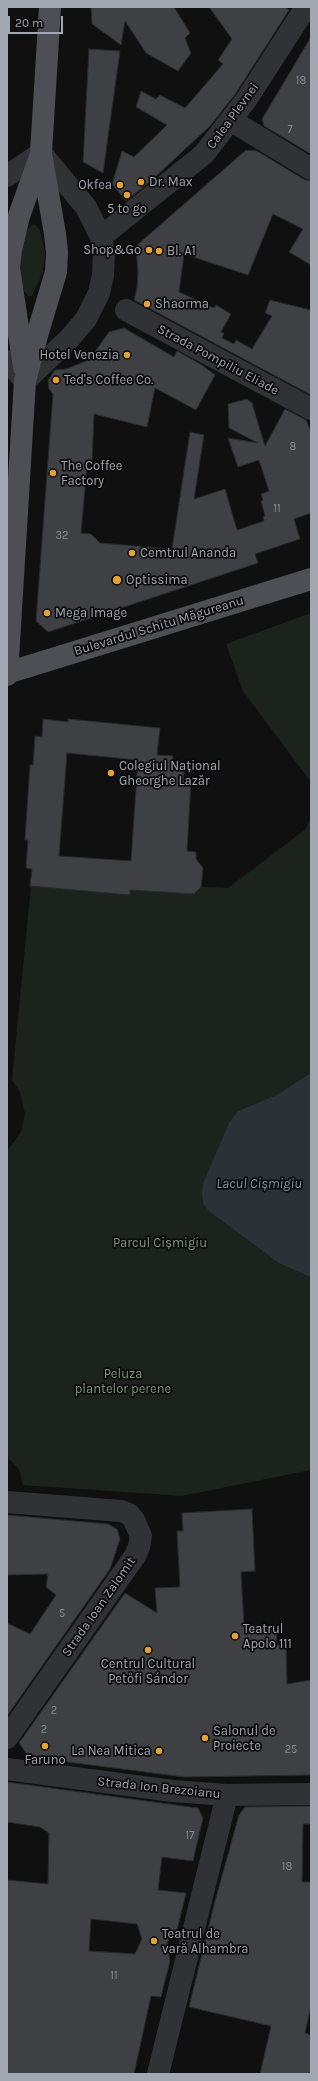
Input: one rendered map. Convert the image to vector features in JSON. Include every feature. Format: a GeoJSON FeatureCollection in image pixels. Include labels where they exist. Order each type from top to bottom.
{"type":"FeatureCollection","features":[{"type":"Feature","properties":{"kind":"main road"},"geometry":{"type":"LineString","coordinates":[[7,673],[25,381],[56,272],[57,252],[55,229],[41,154],[50,7]]}},
{"type":"Feature","properties":{"kind":"main road"},"geometry":{"type":"LineString","coordinates":[[25,381],[9,268],[11,250],[19,216],[41,154]]}},
{"type":"Feature","properties":{"kind":"main road","name":"Bulevardul Schitu Măgureanu"},"geometry":{"type":"LineString","coordinates":[[7,673],[311,579]]}},
{"type":"Feature","properties":{"kind":"street","name":"Calea Plevnei"},"geometry":{"type":"LineString","coordinates":[[101,237],[204,154],[232,121],[306,7]]}},
{"type":"Feature","properties":{"kind":"street"},"geometry":{"type":"LineString","coordinates":[[232,121],[311,169]]}},
{"type":"Feature","properties":{"kind":"street"},"geometry":{"type":"LineString","coordinates":[[7,176],[41,154],[86,207],[101,237],[104,253],[103,275],[99,293],[92,309],[70,338],[25,381],[7,361]]}},
{"type":"Feature","properties":{"kind":"street","name":"Strada Pompiliu Eliade"},"geometry":{"type":"LineString","coordinates":[[126,310],[311,409]]}},
{"type":"Feature","properties":{"kind":"street","name":"Strada Ioan Zalomit"},"geometry":{"type":"LineString","coordinates":[[7,1502],[121,1511],[129,1514],[134,1520],[141,1536],[139,1546],[134,1556],[7,1738]]}},
{"type":"Feature","properties":{"kind":"street","name":"Strada Ion Brezoianu"},"geometry":{"type":"LineString","coordinates":[[7,1769],[173,1791],[228,1795],[311,1794]]}},
{"type":"Feature","properties":{"kind":"street"},"geometry":{"type":"LineString","coordinates":[[158,2074],[228,1795]]}},
{"type":"Feature","properties":{"kind":"green space"},"geometry":{"type":"Polygon","coordinates":[[[33,224],[36,225],[40,231],[45,252],[43,272],[32,296],[28,296],[24,291],[19,271],[23,241],[27,230],[33,224]]]}},
{"type":"Feature","properties":{"kind":"green space"},"geometry":{"type":"Polygon","coordinates":[[[311,613],[311,782],[243,691],[226,644],[311,613]]]}},
{"type":"Feature","properties":{"kind":"green space","name":"Parcul Cișmigiu"},"geometry":{"type":"Polygon","coordinates":[[[311,816],[311,1470],[182,1496],[23,1485],[19,1469],[7,1457],[7,1172],[8,1150],[21,1132],[25,1114],[20,1092],[12,1080],[31,886],[130,895],[130,890],[194,894],[201,887],[228,888],[306,829],[311,816]]]}},
{"type":"Feature","properties":{"kind":"water","name":"Lacul Cișmigiu"},"geometry":{"type":"Polygon","coordinates":[[[311,1073],[311,1277],[279,1263],[209,1211],[203,1203],[202,1194],[203,1184],[229,1123],[238,1111],[277,1095],[311,1073]]]}},
{"type":"Feature","properties":{"kind":"building"},"geometry":{"type":"Polygon","coordinates":[[[91,7],[174,7],[190,33],[185,38],[191,53],[178,71],[146,53],[125,21],[121,45],[92,24],[91,7]]]}},
{"type":"Feature","properties":{"kind":"building"},"geometry":{"type":"Polygon","coordinates":[[[209,7],[285,7],[289,10],[236,93],[210,126],[153,179],[126,201],[112,184],[122,151],[134,157],[167,125],[136,107],[141,91],[156,99],[160,95],[185,108],[223,64],[218,60],[232,39],[209,7]]]}},
{"type":"Feature","properties":{"kind":"building"},"geometry":{"type":"Polygon","coordinates":[[[311,37],[311,154],[264,126],[262,119],[311,37]]]}},
{"type":"Feature","properties":{"kind":"building"},"geometry":{"type":"Polygon","coordinates":[[[89,49],[120,51],[103,173],[83,162],[89,49]]]}},
{"type":"Feature","properties":{"kind":"building"},"geometry":{"type":"Polygon","coordinates":[[[246,150],[257,151],[305,180],[311,181],[311,265],[289,252],[303,229],[273,214],[248,275],[184,254],[179,292],[214,308],[216,305],[231,314],[221,332],[224,333],[222,338],[234,344],[236,340],[252,349],[272,316],[265,313],[270,300],[311,310],[311,395],[134,300],[138,274],[136,246],[246,150]]]}},
{"type":"Feature","properties":{"kind":"building"},"geometry":{"type":"Polygon","coordinates":[[[124,328],[174,357],[177,351],[202,365],[215,375],[196,410],[155,388],[147,427],[94,414],[92,463],[87,466],[81,533],[91,534],[100,543],[172,549],[190,432],[204,435],[194,499],[225,489],[237,530],[264,521],[263,517],[265,516],[261,501],[263,500],[261,494],[269,491],[259,460],[238,467],[228,438],[258,443],[229,428],[228,404],[247,399],[252,403],[265,446],[285,409],[306,420],[311,432],[311,513],[294,519],[300,539],[255,554],[258,563],[48,632],[36,621],[53,394],[49,389],[48,380],[55,370],[66,369],[89,360],[109,332],[124,328]]]}},
{"type":"Feature","properties":{"kind":"building"},"geometry":{"type":"Polygon","coordinates":[[[43,719],[68,722],[68,719],[160,728],[157,755],[173,756],[172,764],[185,765],[183,781],[191,781],[187,851],[196,852],[196,859],[203,868],[201,887],[194,894],[130,890],[130,895],[30,886],[32,869],[26,868],[28,840],[25,840],[30,765],[33,765],[35,736],[42,737],[43,719]],[[67,753],[59,856],[131,861],[138,760],[67,753]]]}},
{"type":"Feature","properties":{"kind":"building"},"geometry":{"type":"Polygon","coordinates":[[[252,1509],[255,1571],[241,1572],[244,1626],[276,1625],[277,1645],[286,1644],[287,1684],[311,1680],[311,1775],[184,1777],[29,1757],[19,1743],[125,1593],[157,1613],[155,1588],[180,1587],[177,1531],[183,1531],[182,1513],[252,1509]]]}},
{"type":"Feature","properties":{"kind":"building"},"geometry":{"type":"Polygon","coordinates":[[[7,1515],[108,1524],[117,1529],[120,1539],[110,1569],[7,1716],[7,1623],[30,1634],[56,1595],[46,1587],[48,1574],[7,1575],[7,1515]]]}},
{"type":"Feature","properties":{"kind":"building"},"geometry":{"type":"Polygon","coordinates":[[[7,1782],[198,1808],[203,1818],[193,1861],[162,1857],[158,1890],[186,1893],[177,1930],[173,1931],[167,1943],[170,1961],[161,1997],[151,1996],[134,2074],[7,2074],[7,1880],[48,1884],[49,1833],[40,1827],[7,1822],[7,1782]],[[91,1919],[89,1951],[135,1954],[142,1939],[137,1924],[91,1919]]]}},
{"type":"Feature","properties":{"kind":"building"},"geometry":{"type":"Polygon","coordinates":[[[311,1806],[311,1824],[303,1824],[302,1882],[311,1882],[311,2006],[305,2033],[311,2035],[311,2074],[260,2074],[271,2026],[189,2007],[215,1901],[239,1815],[245,1807],[311,1806]]]}},
{"type":"Feature","properties":{"kind":"place","name":"Dr. Max"},"geometry":{"type":"Point","coordinates":[141,182]}},
{"type":"Feature","properties":{"kind":"place","name":"Okfea"},"geometry":{"type":"Point","coordinates":[120,185]}},
{"type":"Feature","properties":{"kind":"place","name":"5 to go"},"geometry":{"type":"Point","coordinates":[127,195]}},
{"type":"Feature","properties":{"kind":"place","name":"Shop&Go"},"geometry":{"type":"Point","coordinates":[149,250]}},
{"type":"Feature","properties":{"kind":"place","name":"Bl. A1"},"geometry":{"type":"Point","coordinates":[159,251]}},
{"type":"Feature","properties":{"kind":"place","name":"Shaorma"},"geometry":{"type":"Point","coordinates":[147,304]}},
{"type":"Feature","properties":{"kind":"place","name":"Hotel Venezia"},"geometry":{"type":"Point","coordinates":[127,355]}},
{"type":"Feature","properties":{"kind":"place","name":"Ted's Coffee Co."},"geometry":{"type":"Point","coordinates":[56,380]}},
{"type":"Feature","properties":{"kind":"place","name":"The Coffee Factory"},"geometry":{"type":"Point","coordinates":[53,473]}},
{"type":"Feature","properties":{"kind":"place","name":"Cemtrul Ananda"},"geometry":{"type":"Point","coordinates":[132,553]}},
{"type":"Feature","properties":{"kind":"place","name":"Optissima"},"geometry":{"type":"Point","coordinates":[117,580]}},
{"type":"Feature","properties":{"kind":"place","name":"Mega Image"},"geometry":{"type":"Point","coordinates":[47,613]}},
{"type":"Feature","properties":{"kind":"place","name":"Colegiul Național Gheorghe Lazăr"},"geometry":{"type":"Point","coordinates":[111,773]}},
{"type":"Feature","properties":{"kind":"place","name":"Teatrul Apolo 111"},"geometry":{"type":"Point","coordinates":[235,1636]}},
{"type":"Feature","properties":{"kind":"place","name":"Centrul Cultural Petőfi Sándor"},"geometry":{"type":"Point","coordinates":[148,1650]}},
{"type":"Feature","properties":{"kind":"place","name":"Salonul de Proiecte"},"geometry":{"type":"Point","coordinates":[205,1738]}},
{"type":"Feature","properties":{"kind":"place","name":"Faruno"},"geometry":{"type":"Point","coordinates":[45,1746]}},
{"type":"Feature","properties":{"kind":"place","name":"La Nea Mitica"},"geometry":{"type":"Point","coordinates":[159,1751]}},
{"type":"Feature","properties":{"kind":"place","name":"Teatrul de vară Alhambra"},"geometry":{"type":"Point","coordinates":[154,1941]}},
{"type":"Feature","properties":{"kind":"park label","name":"Peluza plantelor perene"},"geometry":{"type":"Point","coordinates":[123,1382]}}]}
